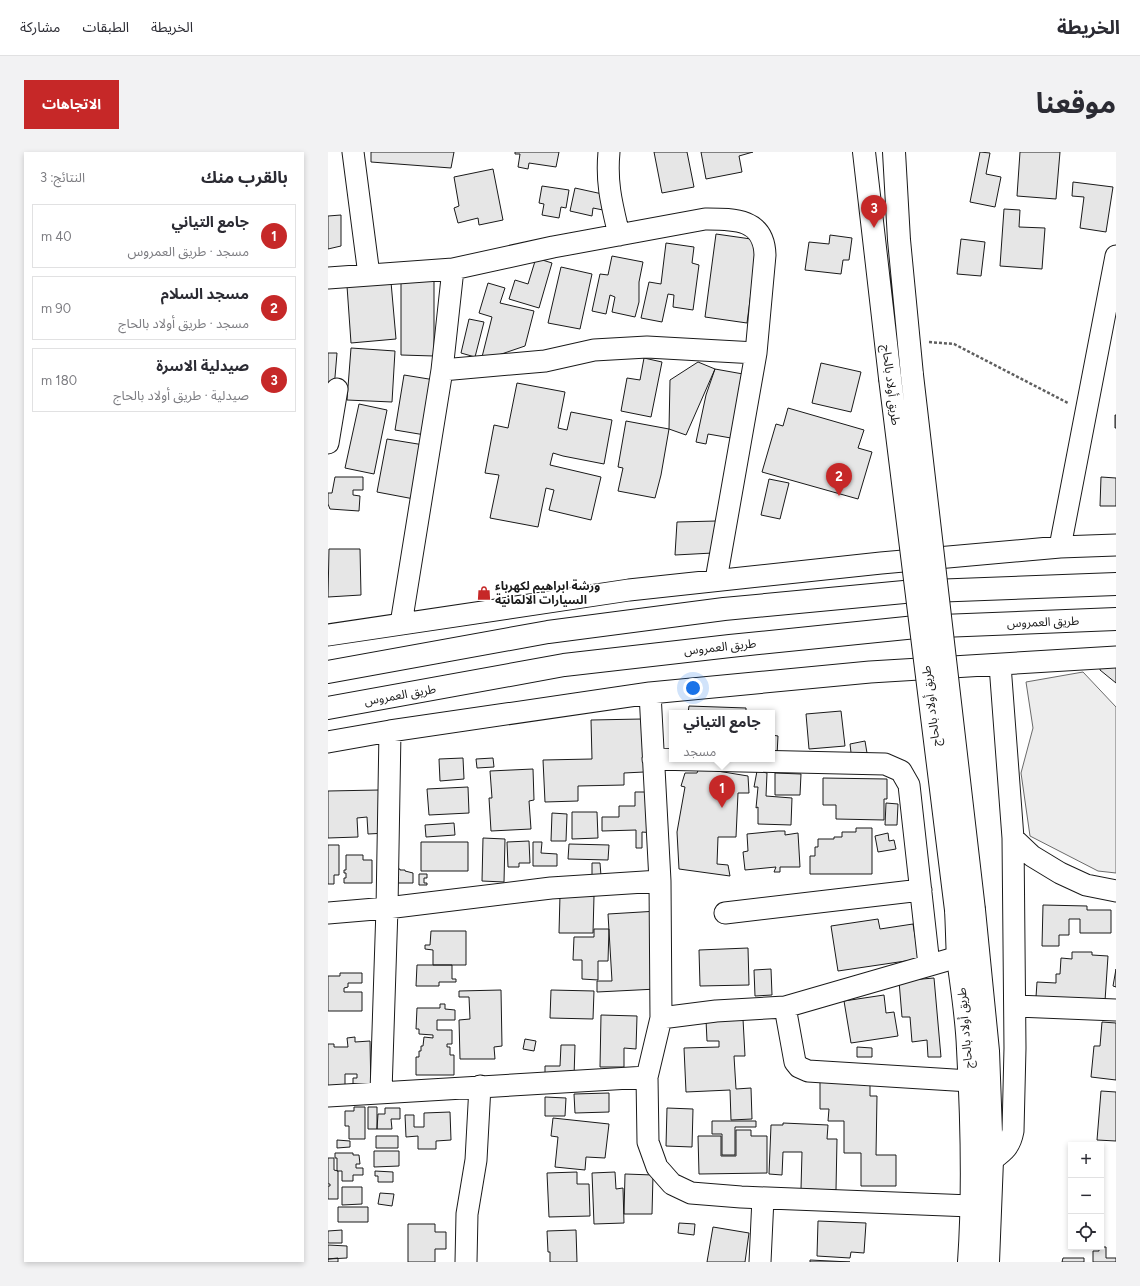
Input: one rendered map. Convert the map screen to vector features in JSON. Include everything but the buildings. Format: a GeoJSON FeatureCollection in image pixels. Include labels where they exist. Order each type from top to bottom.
{"type":"FeatureCollection","features":[{"type":"Feature","properties":{"kind":"main road","name":"طريق أولاد بالحاج"},"geometry":{"type":"LineString","coordinates":[[864,152],[890,378],[965,910],[988,1051],[992,1160],[988,1262]]}},
{"type":"Feature","properties":{"kind":"main road","name":"طريق أولاد بالحاج"},"geometry":{"type":"LineString","coordinates":[[894,152],[899,240],[965,910],[958,957],[970,1081],[972,1156],[970,1262]]}},
{"type":"Feature","properties":{"kind":"main road"},"geometry":{"type":"LineString","coordinates":[[328,672],[548,632],[724,609],[904,592],[1116,584]]}},
{"type":"Feature","properties":{"kind":"main road","name":"طريق العمروس"},"geometry":{"type":"LineString","coordinates":[[328,708],[564,665],[730,646],[916,627],[1116,619]]}},
{"type":"Feature","properties":{"kind":"street"},"geometry":{"type":"LineString","coordinates":[[353,152],[369,275]]}},
{"type":"Feature","properties":{"kind":"street"},"geometry":{"type":"LineString","coordinates":[[609,152],[609,192],[619,235]]}},
{"type":"Feature","properties":{"kind":"street"},"geometry":{"type":"LineString","coordinates":[[328,278],[453,269],[553,247],[705,219],[739,221],[756,229],[762,237],[765,247],[756,353],[716,580]]}},
{"type":"Feature","properties":{"kind":"street"},"geometry":{"type":"LineString","coordinates":[[1060,547],[1116,256]]}},
{"type":"Feature","properties":{"kind":"street"},"geometry":{"type":"LineString","coordinates":[[401,624],[442,370],[453,269]]}},
{"type":"Feature","properties":{"kind":"street"},"geometry":{"type":"LineString","coordinates":[[442,370],[546,362],[594,350],[647,348],[756,353]]}},
{"type":"Feature","properties":{"kind":"street"},"geometry":{"type":"LineString","coordinates":[[328,443],[337,389]]}},
{"type":"Feature","properties":{"kind":"street"},"geometry":{"type":"LineString","coordinates":[[328,635],[629,590],[716,580],[881,562],[1060,547],[1116,545]]}},
{"type":"Feature","properties":{"kind":"street"},"geometry":{"type":"LineString","coordinates":[[328,742],[390,731],[650,693],[870,672],[1116,657]]}},
{"type":"Feature","properties":{"kind":"street"},"geometry":{"type":"LineString","coordinates":[[992,1160],[1007,1148],[1013,1131],[1016,1048],[1013,838],[1000,665]]}},
{"type":"Feature","properties":{"kind":"street"},"geometry":{"type":"LineString","coordinates":[[650,693],[660,881],[661,1018],[647,1077],[648,1142],[657,1166],[672,1184],[692,1193],[763,1198],[971,1206]]}},
{"type":"Feature","properties":{"kind":"street"},"geometry":{"type":"LineString","coordinates":[[381,1092],[387,908],[390,731]]}},
{"type":"Feature","properties":{"kind":"street"},"geometry":{"type":"LineString","coordinates":[[653,759],[669,759]]}},
{"type":"Feature","properties":{"kind":"street"},"geometry":{"type":"LineString","coordinates":[[775,762],[885,764],[901,771],[909,785],[930,965]]}},
{"type":"Feature","properties":{"kind":"street"},"geometry":{"type":"LineString","coordinates":[[1013,838],[1032,856],[1060,873],[1086,885],[1116,891]]}},
{"type":"Feature","properties":{"kind":"street"},"geometry":{"type":"LineString","coordinates":[[328,913],[387,908],[551,888],[660,881]]}},
{"type":"Feature","properties":{"kind":"street"},"geometry":{"type":"LineString","coordinates":[[725,913],[921,890]]}},
{"type":"Feature","properties":{"kind":"street"},"geometry":{"type":"LineString","coordinates":[[661,1018],[784,1007],[958,957]]}},
{"type":"Feature","properties":{"kind":"street"},"geometry":{"type":"LineString","coordinates":[[1015,1006],[1116,1010]]}},
{"type":"Feature","properties":{"kind":"street"},"geometry":{"type":"LineString","coordinates":[[784,1007],[795,1062],[799,1067],[808,1071],[970,1081]]}},
{"type":"Feature","properties":{"kind":"street"},"geometry":{"type":"LineString","coordinates":[[328,1096],[647,1077]]}},
{"type":"Feature","properties":{"kind":"street"},"geometry":{"type":"LineString","coordinates":[[466,1262],[467,1214],[476,1160],[480,1086]]}},
{"type":"Feature","properties":{"kind":"street"},"geometry":{"type":"LineString","coordinates":[[760,1262],[763,1198]]}},
{"type":"Feature","properties":{"kind":"path"},"geometry":{"type":"LineString","coordinates":[[909,341],[954,344],[1086,412]]}},
{"type":"Feature","properties":{"kind":"shaded area"},"geometry":{"type":"Polygon","coordinates":[[[1083,672],[1116,707],[1116,873],[1098,871],[1030,836],[1021,773],[1033,728],[1026,682],[1083,672]]]}},
{"type":"Feature","properties":{"kind":"place","name":"صيدلية الاسرة"},"geometry":{"type":"Point","coordinates":[874,228]}},
{"type":"Feature","properties":{"kind":"place","name":"مسجد السلام"},"geometry":{"type":"Point","coordinates":[839,496]}},
{"type":"Feature","properties":{"kind":"place","name":"ورشة ابراهيم لكهرباء السيارات الالمانية"},"geometry":{"type":"Point","coordinates":[484,593]}},
{"type":"Feature","properties":{"kind":"place","name":"جامع التياني"},"geometry":{"type":"Point","coordinates":[722,808]}}]}
